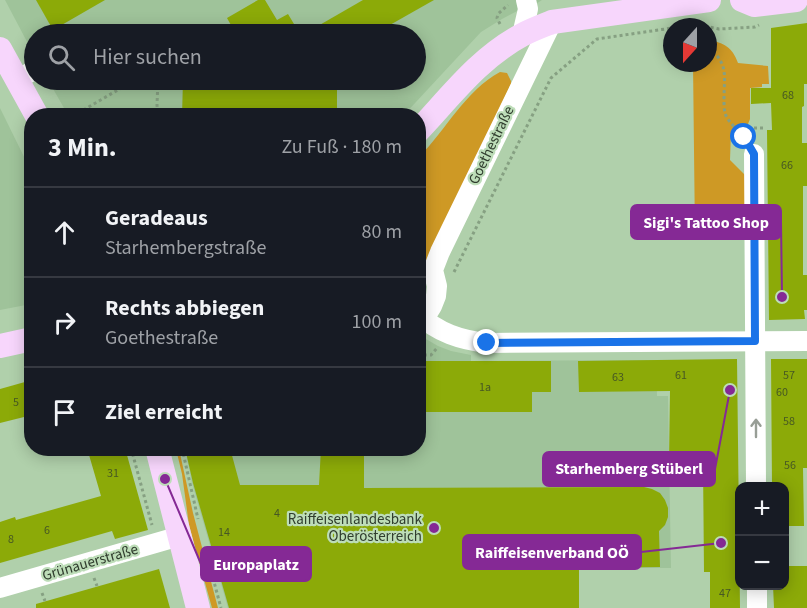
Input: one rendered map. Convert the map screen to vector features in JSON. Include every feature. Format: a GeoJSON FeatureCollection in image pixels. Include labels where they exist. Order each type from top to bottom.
{"type":"FeatureCollection","features":[{"type":"Feature","properties":{"kind":"main road"},"geometry":{"type":"LineString","coordinates":[[426,121],[471,72],[506,44],[552,22],[709,0]]}},
{"type":"Feature","properties":{"kind":"main road"},"geometry":{"type":"LineString","coordinates":[[742,0],[754,5],[796,0]]}},
{"type":"Feature","properties":{"kind":"main road"},"geometry":{"type":"LineString","coordinates":[[0,49],[24,73]]}},
{"type":"Feature","properties":{"kind":"main road"},"geometry":{"type":"LineString","coordinates":[[30,90],[35,108]]}},
{"type":"Feature","properties":{"kind":"main road"},"geometry":{"type":"LineString","coordinates":[[0,346],[24,341]]}},
{"type":"Feature","properties":{"kind":"main road"},"geometry":{"type":"LineString","coordinates":[[160,456],[190,529],[198,606]]}},
{"type":"Feature","properties":{"kind":"street"},"geometry":{"type":"LineString","coordinates":[[522,35],[528,9],[526,0]]}},
{"type":"Feature","properties":{"kind":"street","name":"Goethestraße"},"geometry":{"type":"LineString","coordinates":[[426,311],[432,306],[436,296],[435,277],[440,252],[552,22]]}},
{"type":"Feature","properties":{"kind":"street"},"geometry":{"type":"LineString","coordinates":[[754,154],[756,482]]}},
{"type":"Feature","properties":{"kind":"street","name":"Goethestraße"},"geometry":{"type":"LineString","coordinates":[[426,320],[446,334],[487,343],[807,341]]}},
{"type":"Feature","properties":{"kind":"street","name":"Grünauerstraße"},"geometry":{"type":"LineString","coordinates":[[0,588],[190,529]]}},
{"type":"Feature","properties":{"kind":"street"},"geometry":{"type":"LineString","coordinates":[[757,590],[757,608]]}},
{"type":"Feature","properties":{"kind":"path"},"geometry":{"type":"LineString","coordinates":[[500,24],[498,14],[514,0]]}},
{"type":"Feature","properties":{"kind":"path"},"geometry":{"type":"LineString","coordinates":[[717,29],[755,27],[764,23]]}},
{"type":"Feature","properties":{"kind":"path"},"geometry":{"type":"LineString","coordinates":[[435,277],[551,78],[597,39],[663,29]]}},
{"type":"Feature","properties":{"kind":"path"},"geometry":{"type":"LineString","coordinates":[[717,55],[724,68],[724,112],[754,154]]}},
{"type":"Feature","properties":{"kind":"path"},"geometry":{"type":"LineString","coordinates":[[87,108],[118,90]]}},
{"type":"Feature","properties":{"kind":"path"},"geometry":{"type":"LineString","coordinates":[[157,108],[158,90]]}},
{"type":"Feature","properties":{"kind":"path"},"geometry":{"type":"LineString","coordinates":[[736,128],[766,128]]}},
{"type":"Feature","properties":{"kind":"path"},"geometry":{"type":"LineString","coordinates":[[426,355],[431,355],[438,346]]}},
{"type":"Feature","properties":{"kind":"path"},"geometry":{"type":"LineString","coordinates":[[133,456],[153,530]]}},
{"type":"Feature","properties":{"kind":"path"},"geometry":{"type":"LineString","coordinates":[[183,456],[190,529]]}},
{"type":"Feature","properties":{"kind":"path"},"geometry":{"type":"LineString","coordinates":[[213,575],[221,608]]}},
{"type":"Feature","properties":{"kind":"shaded area"},"geometry":{"type":"Polygon","coordinates":[[[5,0],[542,0],[481,32],[410,108],[64,108],[54,90],[426,90],[426,24],[24,24],[24,36],[5,0]]]}},
{"type":"Feature","properties":{"kind":"shaded area"},"geometry":{"type":"Polygon","coordinates":[[[717,41],[727,46],[738,63],[768,66],[769,84],[750,88],[748,124],[731,131],[730,160],[748,178],[749,236],[695,237],[693,72],[717,72],[717,41]]]}},
{"type":"Feature","properties":{"kind":"shaded area"},"geometry":{"type":"Polygon","coordinates":[[[500,72],[507,73],[511,84],[426,262],[426,149],[466,100],[500,72]]]}},
{"type":"Feature","properties":{"kind":"shaded area"},"geometry":{"type":"Polygon","coordinates":[[[0,108],[24,157],[24,305],[0,310],[0,108]]]}},
{"type":"Feature","properties":{"kind":"shaded area"},"geometry":{"type":"Polygon","coordinates":[[[426,339],[451,351],[471,355],[471,361],[656,360],[657,396],[668,396],[671,568],[579,568],[579,608],[228,608],[186,456],[426,456],[426,339]]]}},
{"type":"Feature","properties":{"kind":"shaded area"},"geometry":{"type":"Polygon","coordinates":[[[178,456],[181,456],[218,608],[212,608],[189,525],[178,456]]]}},
{"type":"Feature","properties":{"kind":"building"},"geometry":{"type":"Polygon","coordinates":[[[36,0],[105,0],[63,24],[50,24],[36,0]]]}},
{"type":"Feature","properties":{"kind":"building"},"geometry":{"type":"Polygon","coordinates":[[[258,0],[265,0],[277,20],[288,14],[294,24],[230,24],[227,18],[258,0]]]}},
{"type":"Feature","properties":{"kind":"building"},"geometry":{"type":"Polygon","coordinates":[[[363,0],[434,0],[392,24],[321,24],[363,0]]]}},
{"type":"Feature","properties":{"kind":"building"},"geometry":{"type":"Polygon","coordinates":[[[807,23],[807,84],[804,84],[804,106],[802,107],[802,143],[807,143],[807,186],[803,186],[803,275],[807,275],[807,310],[804,310],[805,319],[769,320],[767,130],[772,130],[771,103],[751,104],[751,88],[771,88],[771,28],[807,23]]]}},
{"type":"Feature","properties":{"kind":"building"},"geometry":{"type":"Polygon","coordinates":[[[183,90],[337,90],[337,108],[182,108],[183,90]]]}},
{"type":"Feature","properties":{"kind":"building"},"geometry":{"type":"Polygon","coordinates":[[[737,359],[738,482],[735,482],[735,590],[740,590],[740,608],[710,608],[710,572],[704,572],[703,462],[669,461],[670,391],[579,392],[578,361],[737,359]]]}},
{"type":"Feature","properties":{"kind":"building"},"geometry":{"type":"Polygon","coordinates":[[[771,359],[807,359],[807,468],[803,468],[804,526],[789,526],[789,482],[772,482],[771,359]]]}},
{"type":"Feature","properties":{"kind":"building"},"geometry":{"type":"Polygon","coordinates":[[[426,361],[551,361],[551,392],[532,392],[532,412],[426,412],[426,361]]]}},
{"type":"Feature","properties":{"kind":"building"},"geometry":{"type":"Polygon","coordinates":[[[24,382],[24,417],[0,423],[0,389],[24,382]]]}},
{"type":"Feature","properties":{"kind":"building"},"geometry":{"type":"Polygon","coordinates":[[[89,456],[127,456],[148,530],[115,539],[112,531],[0,563],[0,522],[15,517],[16,520],[101,496],[89,456]]]}},
{"type":"Feature","properties":{"kind":"building","name":"Raiffeisenlandesbank Oberösterreich"},"geometry":{"type":"Polygon","coordinates":[[[187,456],[232,456],[240,485],[319,485],[321,456],[364,456],[364,488],[644,487],[660,493],[668,508],[668,517],[665,525],[659,531],[660,567],[579,568],[579,608],[229,608],[187,456]]]}},
{"type":"Feature","properties":{"kind":"building"},"geometry":{"type":"Polygon","coordinates":[[[789,566],[807,566],[807,608],[774,608],[773,590],[789,590],[789,566]]]}},
{"type":"Feature","properties":{"kind":"building"},"geometry":{"type":"Polygon","coordinates":[[[159,569],[170,608],[36,608],[36,604],[159,569]]]}},
{"type":"Feature","properties":{"kind":"place","name":"Sigi's Tattoo Shop"},"geometry":{"type":"Point","coordinates":[782,297]}},
{"type":"Feature","properties":{"kind":"place","name":"Starhemberg Stüberl"},"geometry":{"type":"Point","coordinates":[730,390]}},
{"type":"Feature","properties":{"kind":"place","name":"Europaplatz"},"geometry":{"type":"Point","coordinates":[165,479]}},
{"type":"Feature","properties":{"kind":"place","name":"Raiffeisenlandesbank Oberösterreich"},"geometry":{"type":"Point","coordinates":[434,528]}},
{"type":"Feature","properties":{"kind":"place","name":"Raiffeisenverband OÖ"},"geometry":{"type":"Point","coordinates":[721,543]}},
{"type":"Feature","properties":{"kind":"route"},"geometry":{"type":"LineString","coordinates":[[487,343],[755,341],[754,154],[744,137]]}}]}
